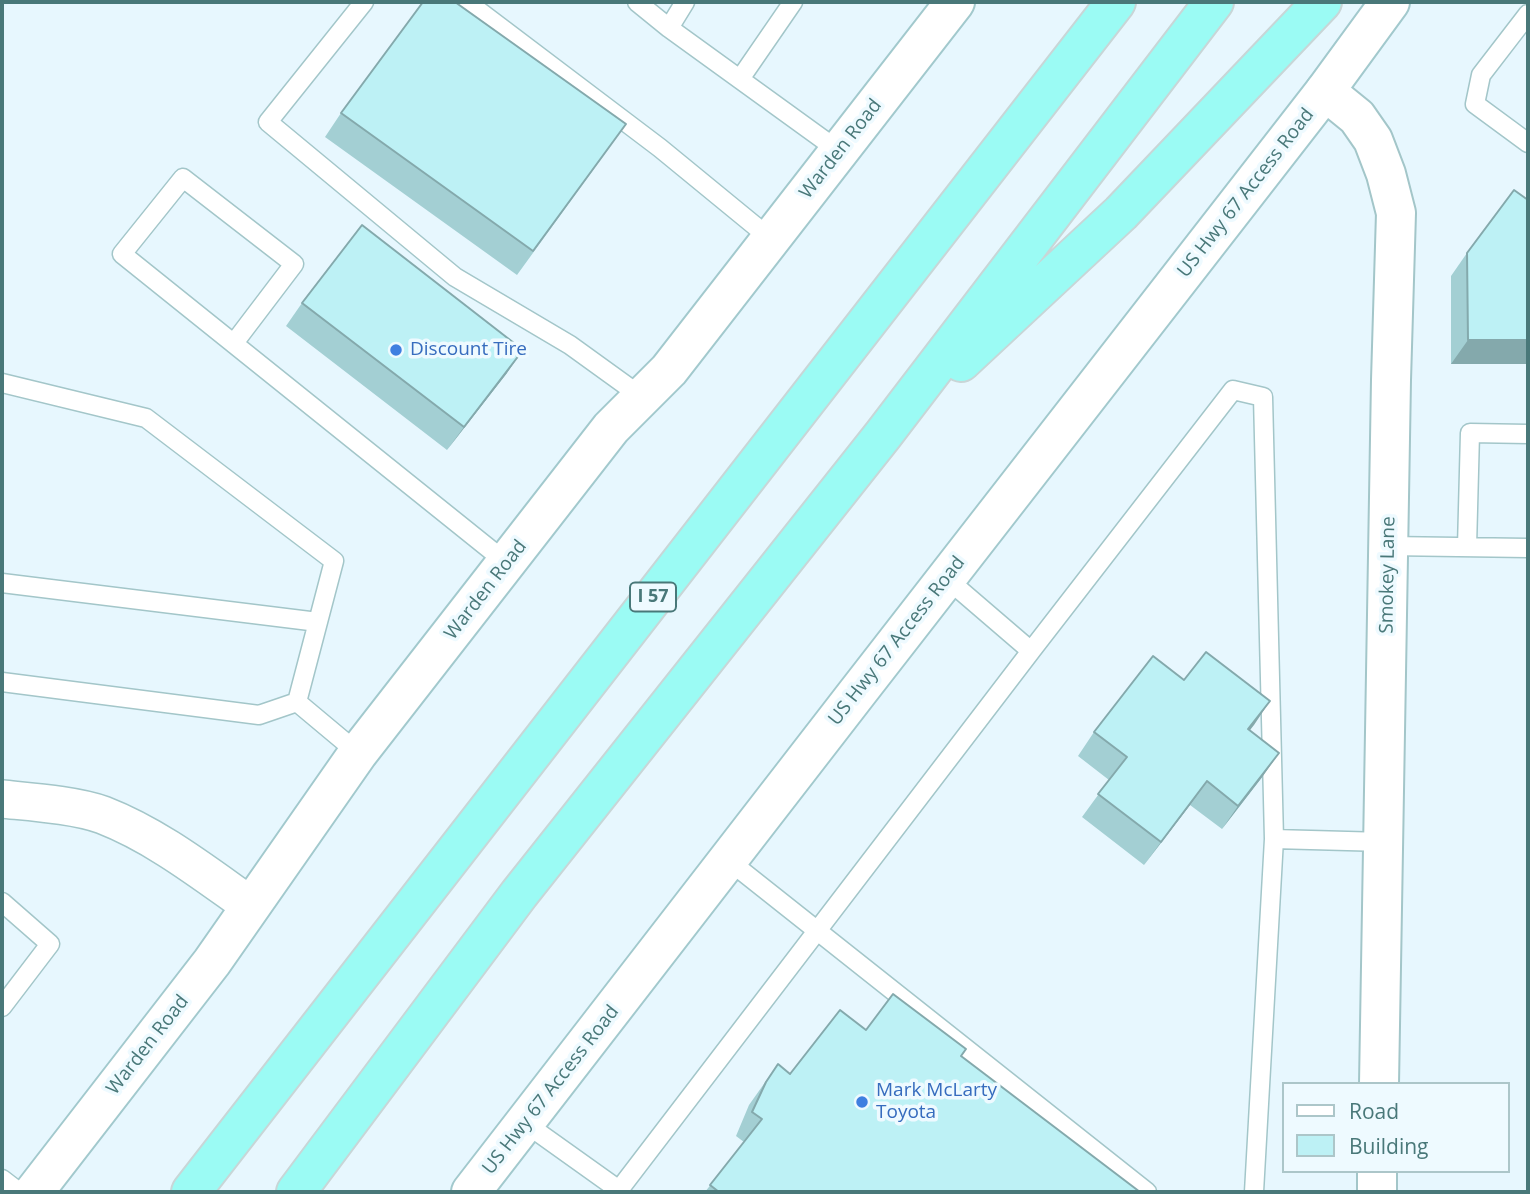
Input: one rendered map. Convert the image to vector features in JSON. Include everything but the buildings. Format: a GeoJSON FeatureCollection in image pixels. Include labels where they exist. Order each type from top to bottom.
{"type":"FeatureCollection","features":[{"type":"Feature","properties":{"kind":"highway","name":"I 57"},"geometry":{"type":"LineString","coordinates":[[191,1192],[1115,2]]}},
{"type":"Feature","properties":{"kind":"highway"},"geometry":{"type":"LineString","coordinates":[[296,1192],[519,894],[883,435],[1214,2]]}},
{"type":"Feature","properties":{"kind":"highway"},"geometry":{"type":"LineString","coordinates":[[883,435],[1121,213],[1322,2]]}},
{"type":"Feature","properties":{"kind":"main road","name":"Warden Road"},"geometry":{"type":"LineString","coordinates":[[34,1192],[212,961],[358,753],[611,428],[669,370],[955,2]]}},
{"type":"Feature","properties":{"kind":"main road","name":"US Hwy 67 Access Road"},"geometry":{"type":"LineString","coordinates":[[471,1192],[1325,91],[1390,2]]}},
{"type":"Feature","properties":{"kind":"main road","name":"Smokey Lane"},"geometry":{"type":"LineString","coordinates":[[1325,91],[1357,117],[1373,140],[1386,174],[1396,213],[1379,1082]]}},
{"type":"Feature","properties":{"kind":"main road"},"geometry":{"type":"LineString","coordinates":[[1377,1173],[1377,1192]]}},
{"type":"Feature","properties":{"kind":"street"},"geometry":{"type":"LineString","coordinates":[[2,799],[102,814],[162,844],[251,906]]}},
{"type":"Feature","properties":{"kind":"lane"},"geometry":{"type":"LineString","coordinates":[[364,2],[268,122],[455,277],[570,345],[642,397]]}},
{"type":"Feature","properties":{"kind":"lane"},"geometry":{"type":"LineString","coordinates":[[467,2],[660,148],[771,239]]}},
{"type":"Feature","properties":{"kind":"lane"},"geometry":{"type":"LineString","coordinates":[[637,2],[839,151]]}},
{"type":"Feature","properties":{"kind":"lane"},"geometry":{"type":"LineString","coordinates":[[669,28],[685,2]]}},
{"type":"Feature","properties":{"kind":"lane"},"geometry":{"type":"LineString","coordinates":[[740,79],[793,2]]}},
{"type":"Feature","properties":{"kind":"lane"},"geometry":{"type":"LineString","coordinates":[[1528,14],[1481,75],[1475,104],[1528,144]]}},
{"type":"Feature","properties":{"kind":"lane"},"geometry":{"type":"LineString","coordinates":[[234,344],[294,264],[183,178],[122,254],[234,344],[507,562]]}},
{"type":"Feature","properties":{"kind":"lane"},"geometry":{"type":"LineString","coordinates":[[2,383],[146,418],[334,561],[297,702]]}},
{"type":"Feature","properties":{"kind":"lane"},"geometry":{"type":"LineString","coordinates":[[525,1123],[618,1191],[1233,390],[1263,397],[1274,839],[1254,1192]]}},
{"type":"Feature","properties":{"kind":"lane"},"geometry":{"type":"LineString","coordinates":[[1467,547],[1470,433],[1528,434]]}},
{"type":"Feature","properties":{"kind":"lane"},"geometry":{"type":"LineString","coordinates":[[1388,546],[1528,548]]}},
{"type":"Feature","properties":{"kind":"lane"},"geometry":{"type":"LineString","coordinates":[[946,578],[1031,651]]}},
{"type":"Feature","properties":{"kind":"lane"},"geometry":{"type":"LineString","coordinates":[[2,583],[318,622]]}},
{"type":"Feature","properties":{"kind":"lane"},"geometry":{"type":"LineString","coordinates":[[2,682],[259,715],[297,702]]}},
{"type":"Feature","properties":{"kind":"lane"},"geometry":{"type":"LineString","coordinates":[[297,702],[358,753]]}},
{"type":"Feature","properties":{"kind":"lane"},"geometry":{"type":"LineString","coordinates":[[1274,839],[1384,842]]}},
{"type":"Feature","properties":{"kind":"lane"},"geometry":{"type":"LineString","coordinates":[[728,860],[1147,1192]]}},
{"type":"Feature","properties":{"kind":"lane"},"geometry":{"type":"LineString","coordinates":[[2,902],[50,944],[2,1007]]}},
{"type":"Feature","properties":{"kind":"lane"},"geometry":{"type":"LineString","coordinates":[[2,1179],[19,1192]]}},
{"type":"Feature","properties":{"kind":"place","name":"Discount Tire"},"geometry":{"type":"Point","coordinates":[396,350]}},
{"type":"Feature","properties":{"kind":"place","name":"Mark McLarty Toyota"},"geometry":{"type":"Point","coordinates":[862,1102]}}]}
